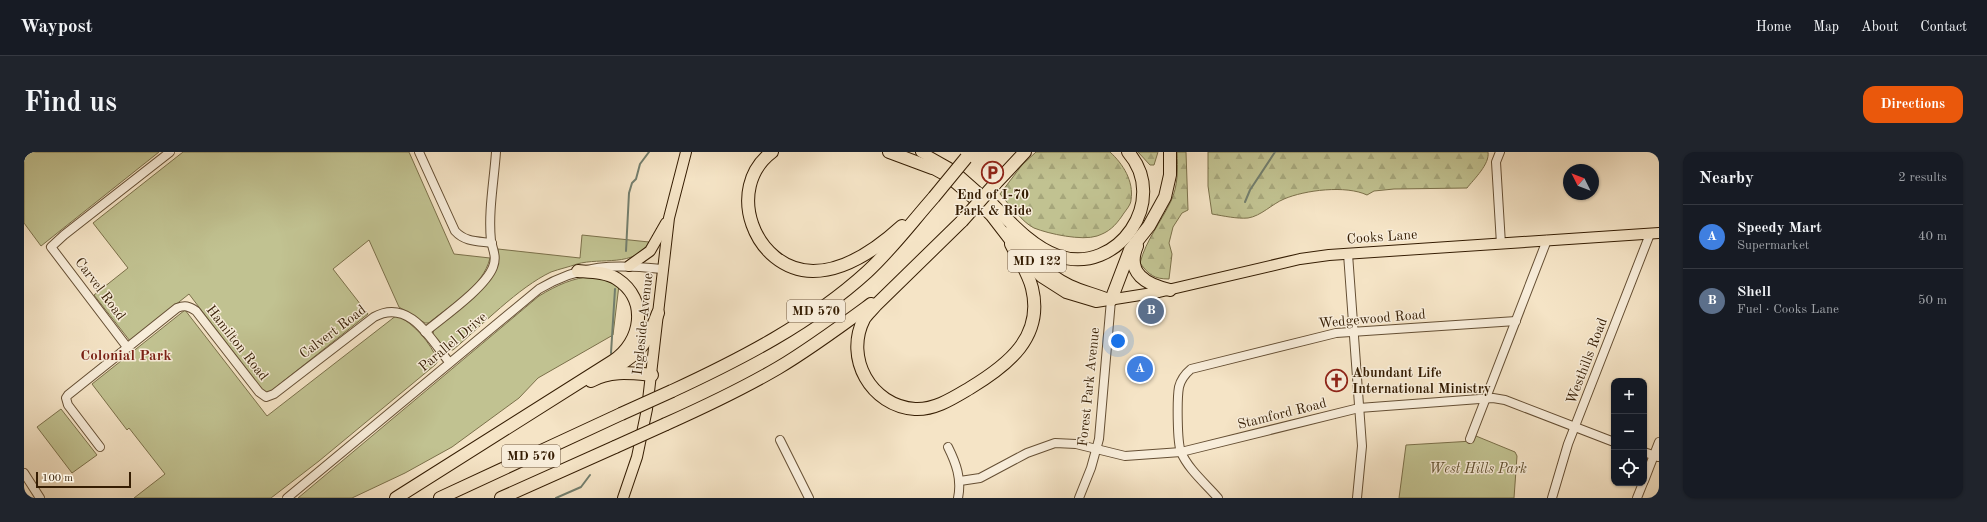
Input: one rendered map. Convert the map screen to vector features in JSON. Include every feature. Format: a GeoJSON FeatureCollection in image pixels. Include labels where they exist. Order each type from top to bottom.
{"type":"FeatureCollection","features":[{"type":"Feature","properties":{"kind":"highway"},"geometry":{"type":"LineString","coordinates":[[772,152],[755,172],[750,184],[748,211],[755,234],[769,253],[785,263],[801,269],[813,271],[836,267],[865,253],[894,233],[934,197]]}},
{"type":"Feature","properties":{"kind":"highway"},"geometry":{"type":"LineString","coordinates":[[889,152],[932,168]]}},
{"type":"Feature","properties":{"kind":"highway","name":"MD 570"},"geometry":{"type":"LineString","coordinates":[[501,498],[722,398],[779,368],[835,331],[898,284],[962,221],[995,184],[1018,152]]}},
{"type":"Feature","properties":{"kind":"highway"},"geometry":{"type":"LineString","coordinates":[[995,184],[1025,152]]}},
{"type":"Feature","properties":{"kind":"highway"},"geometry":{"type":"LineString","coordinates":[[984,196],[1028,237],[1049,252],[1074,258],[1090,258],[1101,255],[1128,236],[1138,218],[1142,206],[1144,195],[1141,175],[1137,165],[1128,152]]}},
{"type":"Feature","properties":{"kind":"highway"},"geometry":{"type":"LineString","coordinates":[[1170,152],[1170,175],[1165,197],[1141,237],[1134,252],[1133,261],[1138,274],[1150,284],[1170,290]]}},
{"type":"Feature","properties":{"kind":"highway","name":"MD 570"},"geometry":{"type":"LineString","coordinates":[[440,498],[672,391],[762,346],[844,290],[876,263],[934,197],[968,155]]}},
{"type":"Feature","properties":{"kind":"highway"},"geometry":{"type":"LineString","coordinates":[[1111,300],[1124,261],[1130,250],[1141,237]]}},
{"type":"Feature","properties":{"kind":"highway"},"geometry":{"type":"LineString","coordinates":[[898,284],[865,318],[857,342],[859,362],[865,378],[871,386],[887,400],[908,408],[926,409],[957,396],[1000,369],[1017,352],[1028,336],[1033,319],[1033,297],[1028,278],[1011,244]]}},
{"type":"Feature","properties":{"kind":"highway"},"geometry":{"type":"LineString","coordinates":[[396,498],[621,355],[632,341],[638,324],[638,316],[634,299],[629,291],[616,279],[610,276],[578,271]]}},
{"type":"Feature","properties":{"kind":"highway"},"geometry":{"type":"LineString","coordinates":[[491,439],[631,358],[638,352],[648,339],[658,313]]}},
{"type":"Feature","properties":{"kind":"highway"},"geometry":{"type":"LineString","coordinates":[[597,378],[621,373],[652,375]]}},
{"type":"Feature","properties":{"kind":"main road","name":"Ingleside Avenue"},"geometry":{"type":"LineString","coordinates":[[623,498],[643,431],[652,375],[662,269],[669,218],[686,152]]}},
{"type":"Feature","properties":{"kind":"main road","name":"MD 122"},"geometry":{"type":"LineString","coordinates":[[902,152],[932,168],[964,189],[991,216],[1011,244],[1032,268],[1054,286],[1078,298],[1096,302],[1111,300]]}},
{"type":"Feature","properties":{"kind":"main road","name":"MD 122"},"geometry":{"type":"LineString","coordinates":[[921,152],[952,170],[984,196],[1034,258],[1046,270],[1070,285],[1111,300]]}},
{"type":"Feature","properties":{"kind":"main road"},"geometry":{"type":"LineString","coordinates":[[629,266],[650,251],[669,218]]}},
{"type":"Feature","properties":{"kind":"main road","name":"Cooks Lane"},"geometry":{"type":"LineString","coordinates":[[1111,300],[1170,290],[1300,259],[1348,254],[1655,234]]}},
{"type":"Feature","properties":{"kind":"street","name":"Carvel Road"},"geometry":{"type":"LineString","coordinates":[[128,347],[51,247],[64,234],[170,152]]}},
{"type":"Feature","properties":{"kind":"street"},"geometry":{"type":"LineString","coordinates":[[419,152],[455,231],[459,236],[470,241],[492,243]]}},
{"type":"Feature","properties":{"kind":"street"},"geometry":{"type":"LineString","coordinates":[[425,332],[486,280],[495,262],[490,223],[496,152]]}},
{"type":"Feature","properties":{"kind":"street"},"geometry":{"type":"LineString","coordinates":[[1500,152],[1496,162],[1501,244]]}},
{"type":"Feature","properties":{"kind":"street","name":"Westhills Road"},"geometry":{"type":"LineString","coordinates":[[1552,498],[1575,427],[1655,234]]}},
{"type":"Feature","properties":{"kind":"street"},"geometry":{"type":"LineString","coordinates":[[1470,439],[1547,240]]}},
{"type":"Feature","properties":{"kind":"street"},"geometry":{"type":"LineString","coordinates":[[1348,254],[1362,457],[1355,498]]}},
{"type":"Feature","properties":{"kind":"street","name":"Parallel Drive"},"geometry":{"type":"LineString","coordinates":[[287,498],[449,362],[539,289],[565,275],[592,267],[629,266],[662,269]]}},
{"type":"Feature","properties":{"kind":"street","name":"Forest Park Avenue"},"geometry":{"type":"LineString","coordinates":[[1079,498],[1097,450],[1101,428],[1111,300]]}},
{"type":"Feature","properties":{"kind":"street","name":"Hamilton Road"},"geometry":{"type":"LineString","coordinates":[[128,347],[176,308],[188,306],[196,311],[259,392],[266,397]]}},
{"type":"Feature","properties":{"kind":"street","name":"Calvert Road"},"geometry":{"type":"LineString","coordinates":[[266,397],[274,394],[339,343],[382,312],[395,311],[403,313],[425,332],[449,362]]}},
{"type":"Feature","properties":{"kind":"street","name":"Wedgewood Road"},"geometry":{"type":"LineString","coordinates":[[1181,452],[1179,442],[1179,394],[1183,377],[1191,369],[1197,366],[1325,334],[1516,321]]}},
{"type":"Feature","properties":{"kind":"street"},"geometry":{"type":"LineString","coordinates":[[100,447],[68,405],[66,398],[70,392],[128,347]]}},
{"type":"Feature","properties":{"kind":"street","name":"Stamford Road"},"geometry":{"type":"LineString","coordinates":[[960,481],[980,478],[1045,445],[1066,443],[1125,456],[1181,452],[1359,408],[1485,399],[1505,400],[1611,441]]}},
{"type":"Feature","properties":{"kind":"street"},"geometry":{"type":"LineString","coordinates":[[780,440],[809,498]]}},
{"type":"Feature","properties":{"kind":"street"},"geometry":{"type":"LineString","coordinates":[[1647,476],[1656,456],[1659,442]]}},
{"type":"Feature","properties":{"kind":"street"},"geometry":{"type":"LineString","coordinates":[[948,446],[960,481],[958,498]]}},
{"type":"Feature","properties":{"kind":"street"},"geometry":{"type":"LineString","coordinates":[[1181,452],[1188,463],[1218,498]]}},
{"type":"Feature","properties":{"kind":"street"},"geometry":{"type":"LineString","coordinates":[[24,473],[40,498]]}},
{"type":"Feature","properties":{"kind":"street"},"geometry":{"type":"LineString","coordinates":[[1637,498],[1642,486]]}},
{"type":"Feature","properties":{"kind":"green space"},"geometry":{"type":"Polygon","coordinates":[[[24,152],[159,152],[41,246],[24,223],[24,152]]]}},
{"type":"Feature","properties":{"kind":"green space"},"geometry":{"type":"Polygon","coordinates":[[[183,152],[409,152],[454,254],[490,258],[480,278],[465,295],[429,323],[425,323],[399,307],[369,240],[333,269],[368,314],[266,395],[189,294],[130,341],[94,295],[128,268],[93,223],[183,152]]]}},
{"type":"Feature","properties":{"kind":"green space"},"geometry":{"type":"Polygon","coordinates":[[[1036,152],[1110,152],[1123,167],[1129,180],[1131,186],[1131,202],[1129,206],[1114,226],[1105,233],[1097,236],[1083,238],[1066,236],[1034,228],[1021,217],[1000,194],[1022,165],[1036,152]]]}},
{"type":"Feature","properties":{"kind":"green space"},"geometry":{"type":"Polygon","coordinates":[[[1138,152],[1158,152],[1154,165],[1150,165],[1138,152]]]}},
{"type":"Feature","properties":{"kind":"green space"},"geometry":{"type":"Polygon","coordinates":[[[1177,152],[1186,152],[1188,210],[1182,213],[1173,227],[1169,243],[1172,254],[1169,279],[1164,279],[1152,276],[1140,263],[1154,231],[1171,201],[1175,189],[1177,177],[1177,152]]]}},
{"type":"Feature","properties":{"kind":"green space"},"geometry":{"type":"Polygon","coordinates":[[[1208,152],[1488,152],[1488,157],[1484,166],[1467,188],[1394,189],[1374,191],[1367,195],[1337,189],[1314,191],[1284,199],[1253,217],[1244,218],[1212,214],[1208,186],[1208,152]]]}},
{"type":"Feature","properties":{"kind":"green space"},"geometry":{"type":"Polygon","coordinates":[[[582,235],[649,242],[643,250],[626,259],[586,262],[551,272],[526,287],[513,297],[453,350],[447,350],[433,334],[434,329],[457,310],[498,260],[498,249],[580,258],[582,235]]]}},
{"type":"Feature","properties":{"kind":"green space"},"geometry":{"type":"Polygon","coordinates":[[[593,276],[619,285],[613,335],[538,378],[519,398],[452,447],[405,473],[352,498],[298,498],[539,296],[565,283],[579,278],[593,276]]]}},
{"type":"Feature","properties":{"kind":"green space"},"geometry":{"type":"Polygon","coordinates":[[[185,310],[267,416],[397,315],[416,329],[431,347],[438,361],[319,461],[271,498],[134,498],[165,474],[129,428],[127,430],[92,384],[185,310]]]}},
{"type":"Feature","properties":{"kind":"green space"},"geometry":{"type":"Polygon","coordinates":[[[61,409],[97,455],[72,473],[37,427],[61,409]]]}},
{"type":"Feature","properties":{"kind":"green space","name":"West Hills Park"},"geometry":{"type":"Polygon","coordinates":[[[1476,436],[1515,452],[1517,456],[1514,498],[1399,498],[1406,445],[1473,441],[1476,436]]]}},
{"type":"Feature","properties":{"kind":"waterway"},"geometry":{"type":"LineString","coordinates":[[626,251],[629,193],[632,183],[636,179],[640,164],[649,152]]}},
{"type":"Feature","properties":{"kind":"waterway"},"geometry":{"type":"LineString","coordinates":[[1245,202],[1250,190],[1275,152]]}},
{"type":"Feature","properties":{"kind":"waterway"},"geometry":{"type":"LineString","coordinates":[[611,353],[615,289]]}},
{"type":"Feature","properties":{"kind":"waterway"},"geometry":{"type":"LineString","coordinates":[[556,498],[581,487],[590,475]]}},
{"type":"Feature","properties":{"kind":"place","name":"End of I-70 Park & Ride"},"geometry":{"type":"Point","coordinates":[993,173]}},
{"type":"Feature","properties":{"kind":"place","name":"Shell"},"geometry":{"type":"Point","coordinates":[1151,311]}},
{"type":"Feature","properties":{"kind":"place","name":"Speedy Mart"},"geometry":{"type":"Point","coordinates":[1140,369]}},
{"type":"Feature","properties":{"kind":"place","name":"Abundant Life International Ministry"},"geometry":{"type":"Point","coordinates":[1336,381]}},
{"type":"Feature","properties":{"kind":"district","name":"Colonial Park"},"geometry":{"type":"Point","coordinates":[126,356]}}]}
